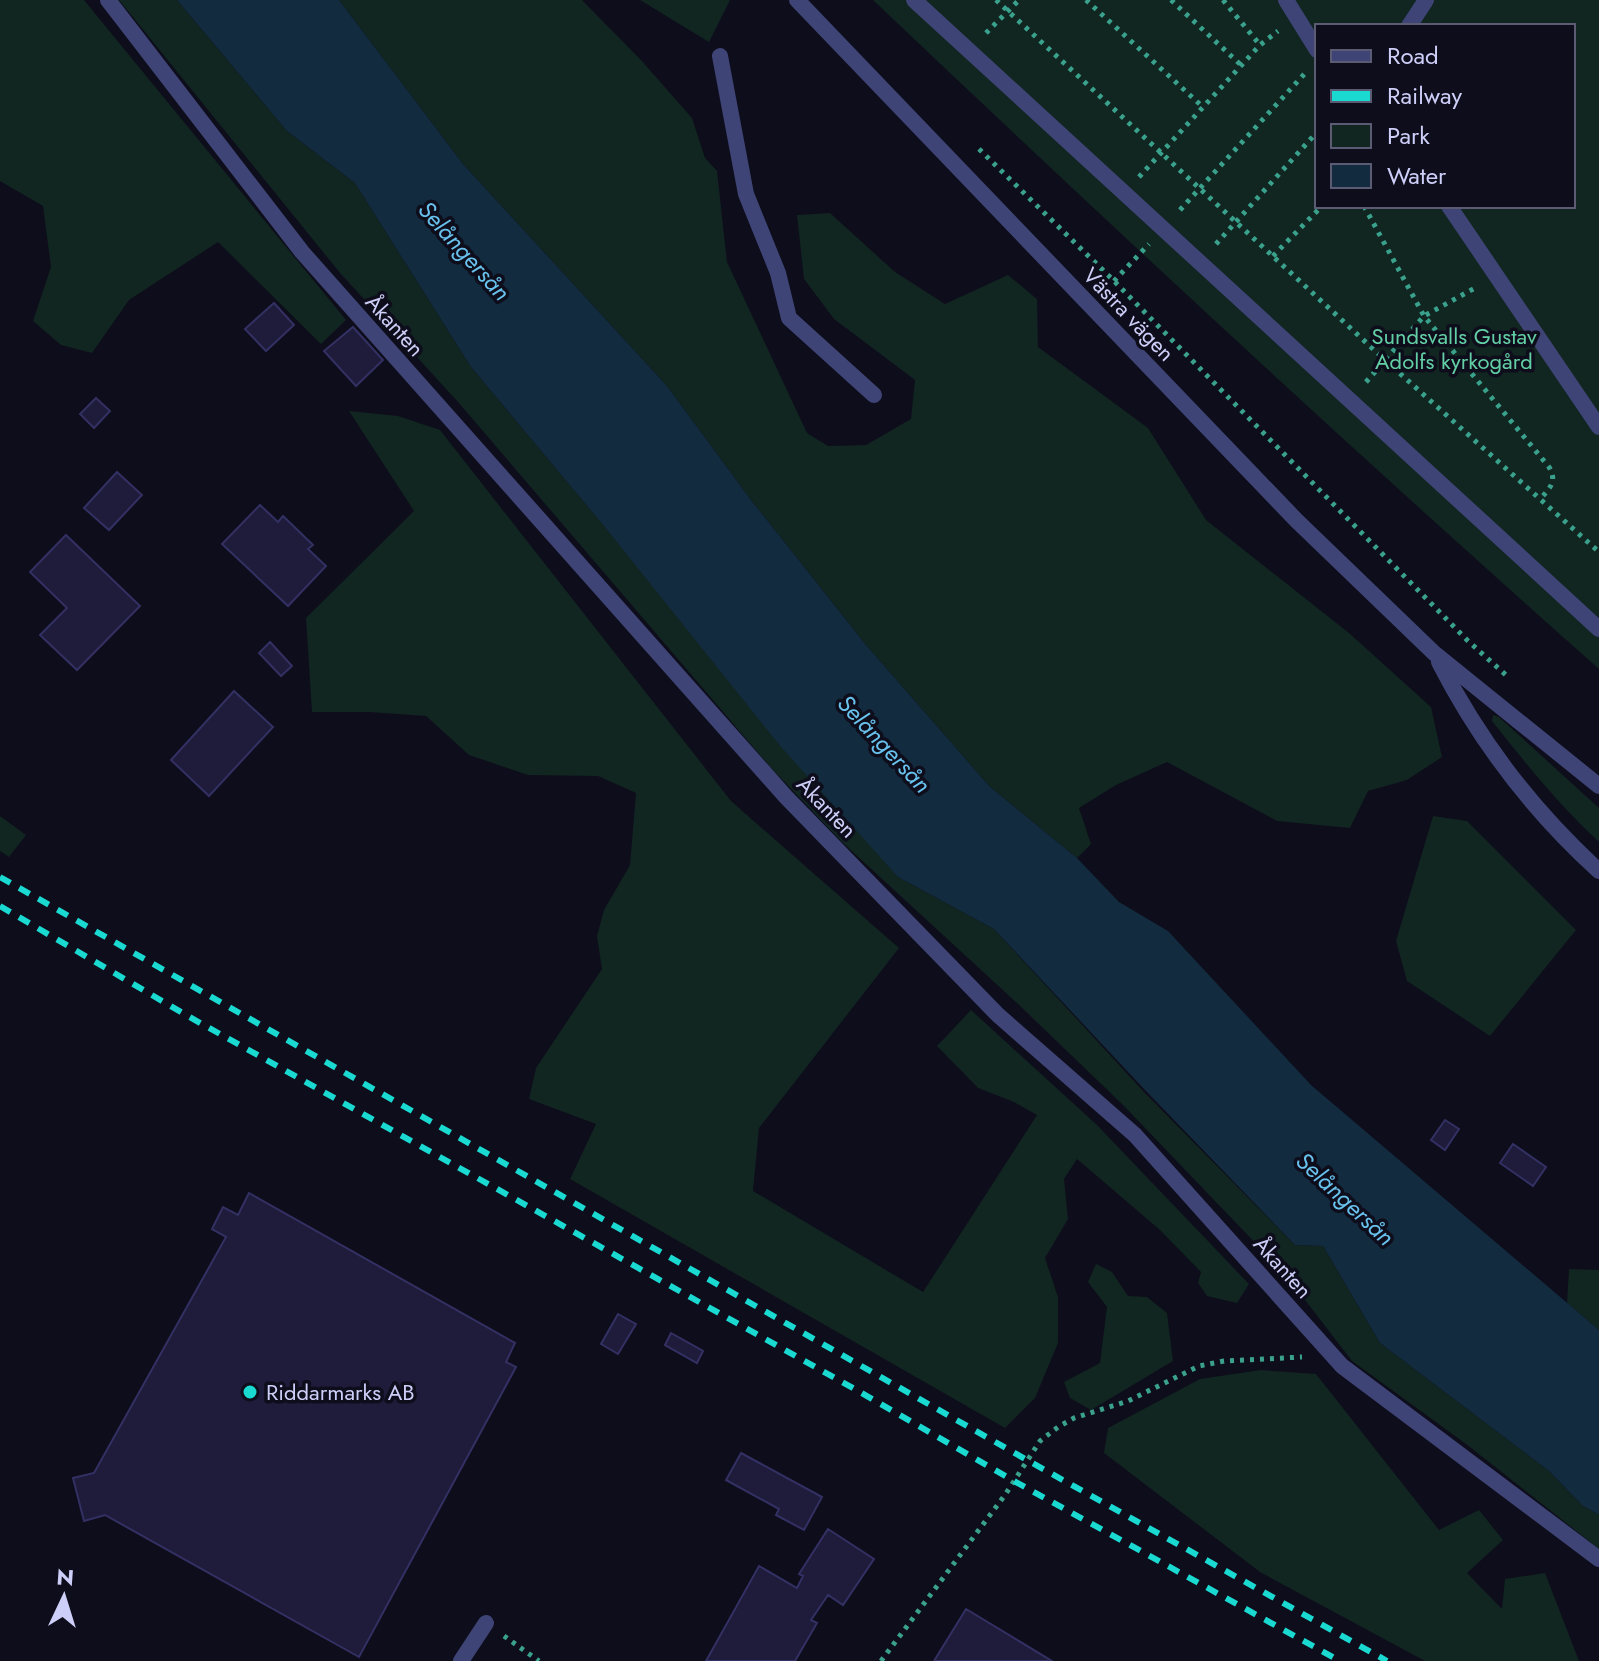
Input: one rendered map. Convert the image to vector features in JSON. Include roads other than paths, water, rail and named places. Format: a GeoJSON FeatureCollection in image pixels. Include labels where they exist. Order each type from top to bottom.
{"type":"FeatureCollection","features":[{"type":"Feature","properties":{"kind":"street","name":"Åkanten"},"geometry":{"type":"LineString","coordinates":[[108,0],[302,252],[786,797],[998,1015],[1135,1135],[1342,1366],[1599,1559]]}},
{"type":"Feature","properties":{"kind":"street","name":"Västra vägen"},"geometry":{"type":"LineString","coordinates":[[797,0],[1296,520],[1434,653],[1599,786]]}},
{"type":"Feature","properties":{"kind":"street"},"geometry":{"type":"LineString","coordinates":[[914,0],[1599,629]]}},
{"type":"Feature","properties":{"kind":"street"},"geometry":{"type":"LineString","coordinates":[[1286,0],[1299,13],[1315,46]]}},
{"type":"Feature","properties":{"kind":"street"},"geometry":{"type":"LineString","coordinates":[[1410,24],[1426,0]]}},
{"type":"Feature","properties":{"kind":"street"},"geometry":{"type":"LineString","coordinates":[[720,56],[746,194],[778,273],[789,318],[874,395]]}},
{"type":"Feature","properties":{"kind":"street"},"geometry":{"type":"LineString","coordinates":[[1450,208],[1599,427]]}},
{"type":"Feature","properties":{"kind":"street","name":"Västra vägen"},"geometry":{"type":"LineString","coordinates":[[1434,653],[1464,711],[1513,777],[1562,838],[1599,871]]}},
{"type":"Feature","properties":{"kind":"street"},"geometry":{"type":"LineString","coordinates":[[461,1661],[486,1623]]}},
{"type":"Feature","properties":{"kind":"water","name":"Selångersån"},"geometry":{"type":"Polygon","coordinates":[[[177,0],[339,0],[463,164],[667,386],[751,500],[866,645],[990,787],[1077,858],[1119,902],[1168,931],[1311,1085],[1599,1330],[1599,1515],[1583,1506],[1549,1471],[1380,1343],[1323,1246],[1295,1245],[994,929],[898,877],[781,747],[604,526],[471,367],[355,183],[287,131],[177,0]]]}},
{"type":"Feature","properties":{"kind":"railway"},"geometry":{"type":"LineString","coordinates":[[0,877],[1387,1661]]}},
{"type":"Feature","properties":{"kind":"railway"},"geometry":{"type":"LineString","coordinates":[[0,906],[186,1015],[1340,1661]]}},
{"type":"Feature","properties":{"kind":"place","name":"Riddarmarks AB"},"geometry":{"type":"Point","coordinates":[250,1392]}},
{"type":"Feature","properties":{"kind":"park label","name":"Sundsvalls Gustav Adolfs kyrkogård"},"geometry":{"type":"Point","coordinates":[1454,348]}}]}
